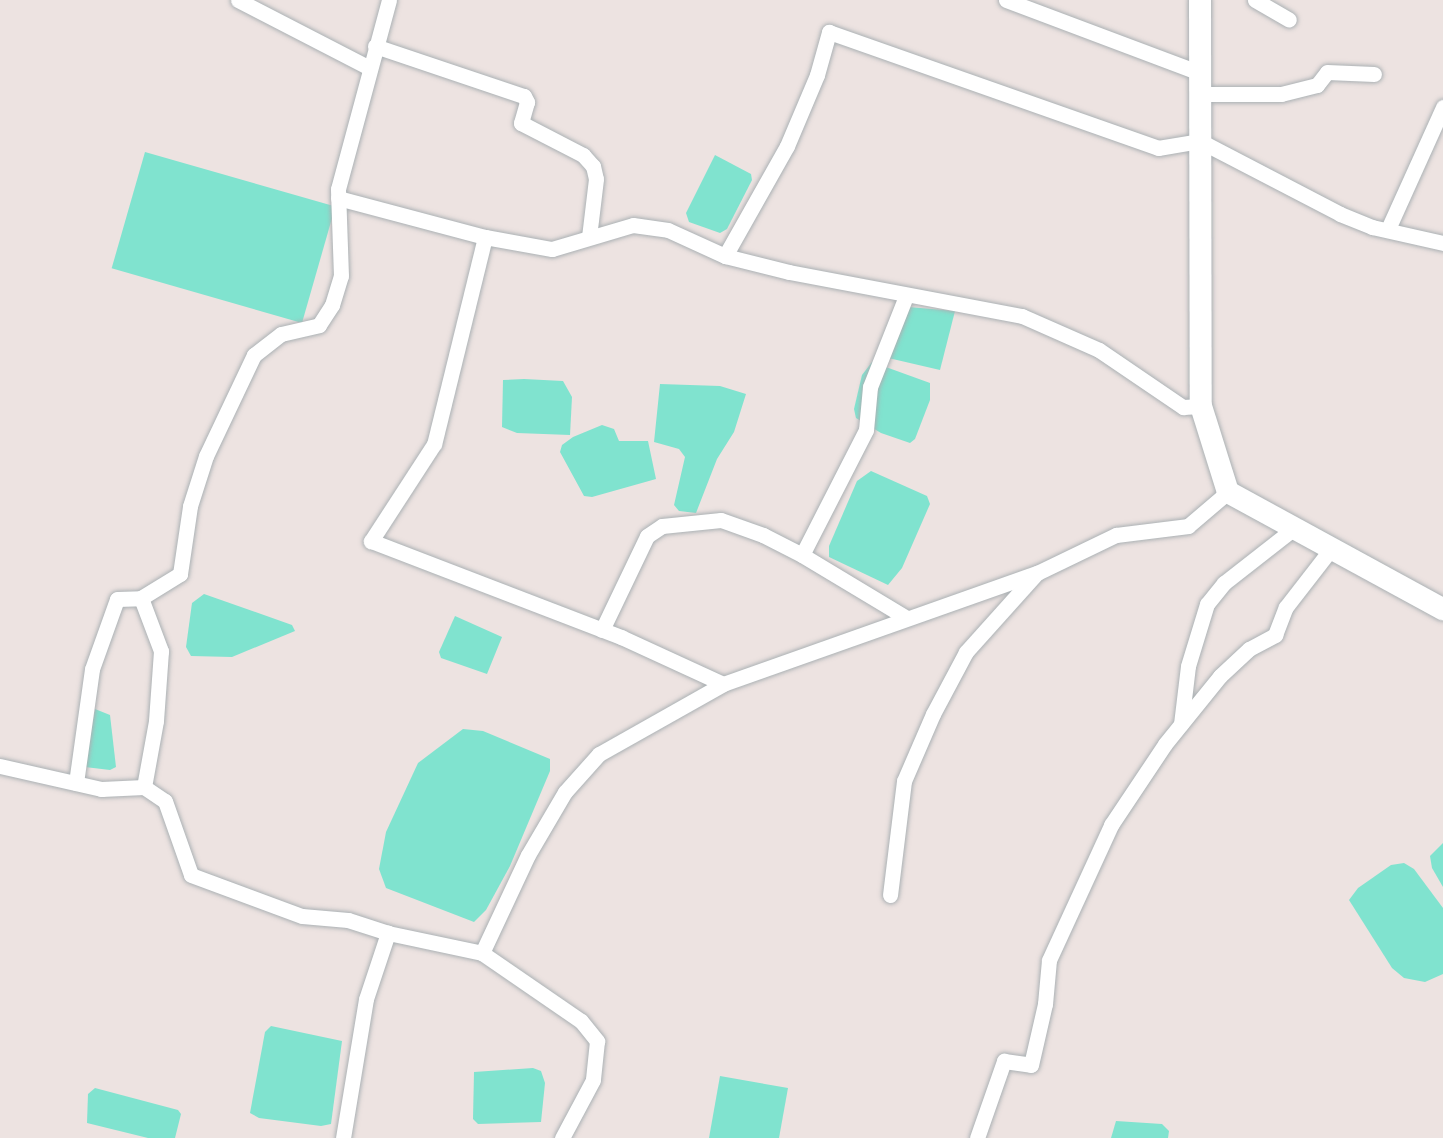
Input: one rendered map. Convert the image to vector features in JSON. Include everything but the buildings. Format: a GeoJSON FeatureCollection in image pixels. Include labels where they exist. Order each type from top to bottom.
{"type":"FeatureCollection","features":[{"type":"Feature","properties":{"kind":"main road"},"geometry":{"type":"LineString","coordinates":[[1200,0],[1198,83],[1201,406],[1228,492],[1293,530],[1443,609]]}},
{"type":"Feature","properties":{"kind":"street"},"geometry":{"type":"LineString","coordinates":[[238,0],[370,68]]}},
{"type":"Feature","properties":{"kind":"street"},"geometry":{"type":"LineString","coordinates":[[76,783],[92,669],[117,599],[141,598],[180,574],[190,506],[206,456],[254,355],[281,334],[319,325],[332,305],[340,276],[338,198],[348,144],[389,0]]}},
{"type":"Feature","properties":{"kind":"street"},"geometry":{"type":"LineString","coordinates":[[1006,0],[1198,83],[1281,94],[1317,85],[1327,72],[1374,74]]}},
{"type":"Feature","properties":{"kind":"street"},"geometry":{"type":"LineString","coordinates":[[1255,0],[1289,20]]}},
{"type":"Feature","properties":{"kind":"street"},"geometry":{"type":"LineString","coordinates":[[725,256],[787,146],[817,75],[829,32],[1158,148],[1200,141],[1340,214],[1443,243]]}},
{"type":"Feature","properties":{"kind":"street"},"geometry":{"type":"LineString","coordinates":[[375,45],[524,96],[527,102],[521,123],[583,155],[592,166],[596,179],[589,237]]}},
{"type":"Feature","properties":{"kind":"street"},"geometry":{"type":"LineString","coordinates":[[1388,229],[1443,107]]}},
{"type":"Feature","properties":{"kind":"street"},"geometry":{"type":"LineString","coordinates":[[338,198],[485,237],[552,249],[633,225],[653,227],[725,256],[906,296],[977,305],[1022,316],[1099,350],[1183,408],[1201,406]]}},
{"type":"Feature","properties":{"kind":"street"},"geometry":{"type":"LineString","coordinates":[[485,237],[434,444],[371,541],[602,630],[723,684]]}},
{"type":"Feature","properties":{"kind":"street"},"geometry":{"type":"LineString","coordinates":[[802,555],[866,430],[870,387],[906,296]]}},
{"type":"Feature","properties":{"kind":"street"},"geometry":{"type":"LineString","coordinates":[[482,953],[528,855],[565,792],[599,754],[723,684],[1037,573],[1116,535],[1188,526],[1228,492]]}},
{"type":"Feature","properties":{"kind":"street"},"geometry":{"type":"LineString","coordinates":[[602,630],[642,544],[662,526],[721,520],[763,535],[802,555],[907,618]]}},
{"type":"Feature","properties":{"kind":"street"},"geometry":{"type":"LineString","coordinates":[[1181,724],[1188,666],[1207,604],[1224,583],[1293,530]]}},
{"type":"Feature","properties":{"kind":"street"},"geometry":{"type":"LineString","coordinates":[[976,1138],[1005,1061],[1031,1065],[1045,1004],[1049,960],[1111,825],[1181,724],[1234,661],[1275,635],[1286,608],[1331,549]]}},
{"type":"Feature","properties":{"kind":"street"},"geometry":{"type":"LineString","coordinates":[[890,895],[904,781],[933,714],[966,652],[1037,573]]}},
{"type":"Feature","properties":{"kind":"street"},"geometry":{"type":"LineString","coordinates":[[141,598],[161,651],[156,721],[144,787]]}},
{"type":"Feature","properties":{"kind":"street"},"geometry":{"type":"LineString","coordinates":[[0,766],[101,789],[144,787],[165,801],[191,875],[302,916],[348,920],[388,933],[482,953],[581,1021],[597,1041],[593,1080],[562,1138]]}},
{"type":"Feature","properties":{"kind":"street"},"geometry":{"type":"LineString","coordinates":[[343,1138],[366,999],[388,933]]}},
{"type":"Feature","properties":{"kind":"shaded area"},"geometry":{"type":"Polygon","coordinates":[[[145,152],[335,207],[302,323],[112,268],[145,152]]]}},
{"type":"Feature","properties":{"kind":"shaded area"},"geometry":{"type":"Polygon","coordinates":[[[715,155],[751,174],[752,180],[727,229],[720,233],[689,222],[686,213],[715,155]]]}},
{"type":"Feature","properties":{"kind":"shaded area"},"geometry":{"type":"Polygon","coordinates":[[[897,306],[955,311],[940,370],[884,357],[897,306]]]}},
{"type":"Feature","properties":{"kind":"shaded area"},"geometry":{"type":"Polygon","coordinates":[[[872,362],[930,383],[930,400],[915,439],[910,443],[881,433],[856,418],[854,409],[862,375],[872,362]]]}},
{"type":"Feature","properties":{"kind":"shaded area"},"geometry":{"type":"Polygon","coordinates":[[[503,380],[563,381],[572,397],[570,435],[517,433],[502,427],[503,380]]]}},
{"type":"Feature","properties":{"kind":"shaded area"},"geometry":{"type":"Polygon","coordinates":[[[660,384],[720,386],[746,394],[734,432],[717,459],[696,513],[679,511],[674,505],[685,457],[679,449],[654,442],[660,384]]]}},
{"type":"Feature","properties":{"kind":"shaded area"},"geometry":{"type":"Polygon","coordinates":[[[602,425],[614,429],[619,441],[648,441],[656,479],[592,497],[584,496],[560,452],[562,445],[573,437],[602,425]]]}},
{"type":"Feature","properties":{"kind":"shaded area"},"geometry":{"type":"Polygon","coordinates":[[[871,471],[927,496],[930,504],[902,568],[888,585],[829,557],[829,546],[857,481],[871,471]]]}},
{"type":"Feature","properties":{"kind":"shaded area"},"geometry":{"type":"Polygon","coordinates":[[[204,594],[292,625],[295,631],[232,657],[191,656],[186,647],[192,603],[204,594]]]}},
{"type":"Feature","properties":{"kind":"shaded area"},"geometry":{"type":"Polygon","coordinates":[[[455,616],[502,637],[487,674],[441,658],[439,652],[455,616]]]}},
{"type":"Feature","properties":{"kind":"shaded area"},"geometry":{"type":"Polygon","coordinates":[[[95,709],[110,715],[116,767],[110,770],[85,767],[95,709]]]}},
{"type":"Feature","properties":{"kind":"shaded area"},"geometry":{"type":"Polygon","coordinates":[[[463,729],[483,731],[550,759],[550,771],[510,866],[486,910],[474,922],[386,888],[379,869],[386,832],[418,763],[463,729]]]}},
{"type":"Feature","properties":{"kind":"shaded area"},"geometry":{"type":"Polygon","coordinates":[[[1443,843],[1443,887],[1432,868],[1430,856],[1443,843]]]}},
{"type":"Feature","properties":{"kind":"shaded area"},"geometry":{"type":"Polygon","coordinates":[[[1404,863],[1414,869],[1443,908],[1443,974],[1425,982],[1404,978],[1392,968],[1349,900],[1358,888],[1391,865],[1404,863]]]}},
{"type":"Feature","properties":{"kind":"shaded area"},"geometry":{"type":"Polygon","coordinates":[[[271,1026],[342,1041],[331,1124],[321,1126],[259,1118],[250,1113],[265,1032],[271,1026]]]}},
{"type":"Feature","properties":{"kind":"shaded area"},"geometry":{"type":"Polygon","coordinates":[[[533,1068],[541,1071],[545,1083],[541,1122],[478,1124],[473,1119],[474,1072],[533,1068]]]}},
{"type":"Feature","properties":{"kind":"shaded area"},"geometry":{"type":"Polygon","coordinates":[[[720,1076],[788,1088],[779,1138],[709,1138],[720,1076]]]}},
{"type":"Feature","properties":{"kind":"shaded area"},"geometry":{"type":"Polygon","coordinates":[[[95,1088],[178,1110],[181,1114],[175,1138],[148,1138],[87,1123],[88,1094],[95,1088]]]}},
{"type":"Feature","properties":{"kind":"shaded area"},"geometry":{"type":"Polygon","coordinates":[[[1116,1121],[1162,1124],[1169,1131],[1168,1138],[1111,1138],[1116,1121]]]}}]}
